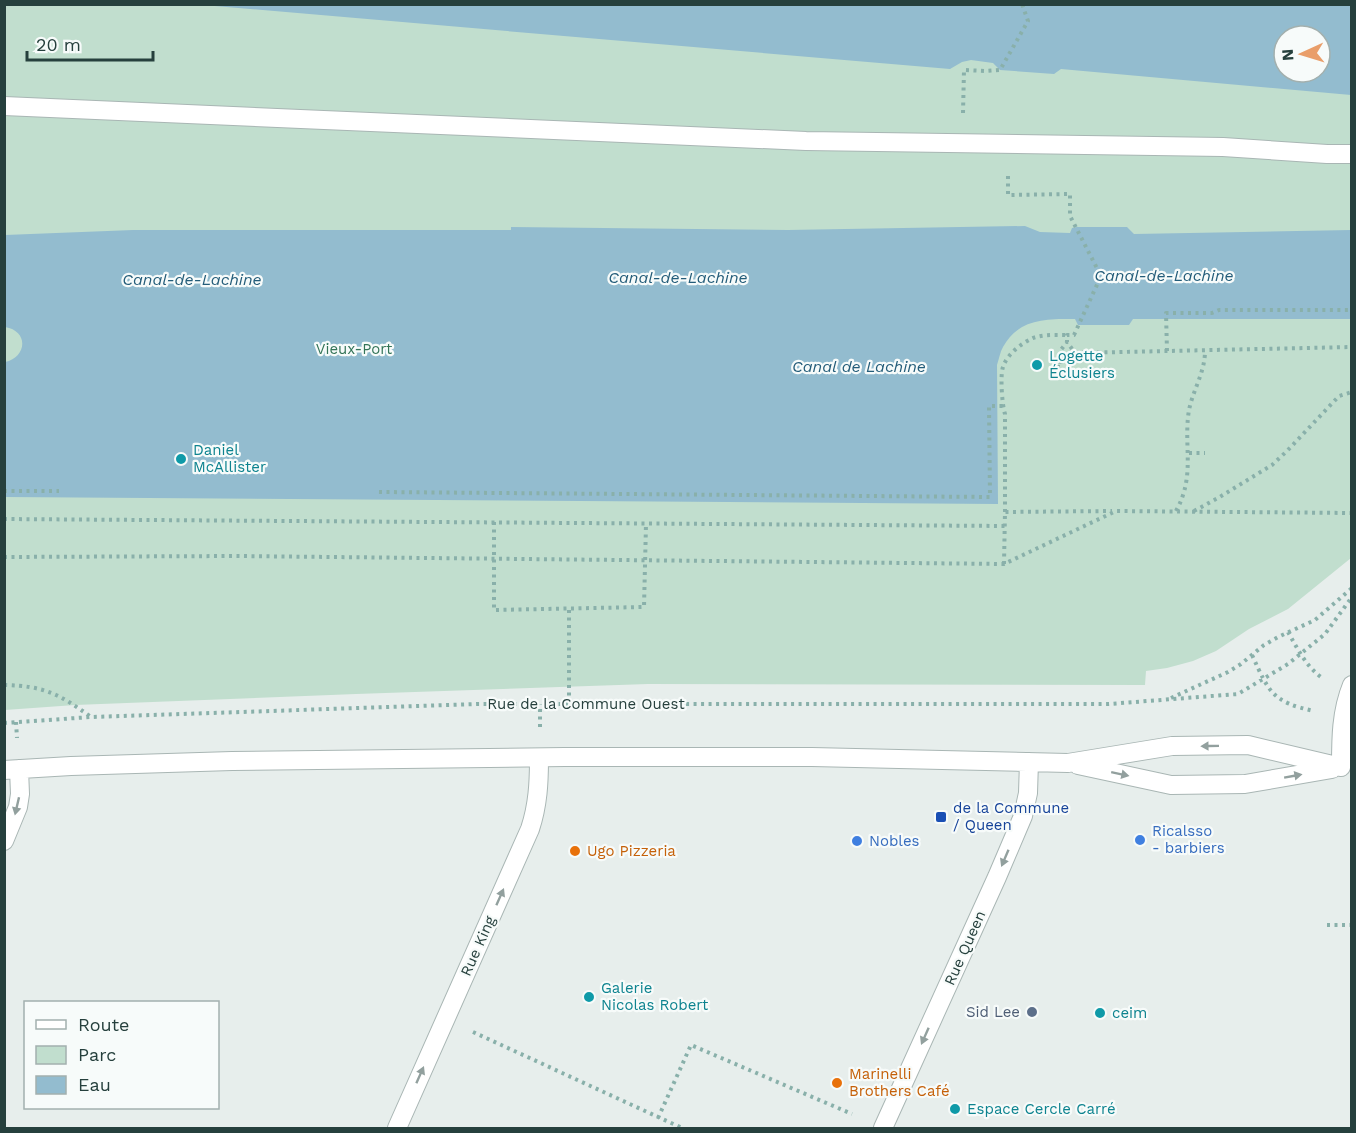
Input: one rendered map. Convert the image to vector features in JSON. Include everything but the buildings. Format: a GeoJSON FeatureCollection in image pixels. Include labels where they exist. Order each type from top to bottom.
{"type":"FeatureCollection","features":[{"type":"Feature","properties":{"kind":"street"},"geometry":{"type":"LineString","coordinates":[[4,106],[806,141],[1212,146],[1352,154]]}},
{"type":"Feature","properties":{"kind":"street"},"geometry":{"type":"LineString","coordinates":[[1346,767],[1342,729],[1343,713],[1350,689]]}},
{"type":"Feature","properties":{"kind":"street"},"geometry":{"type":"LineString","coordinates":[[1068,763],[1172,746],[1248,745],[1346,767]]}},
{"type":"Feature","properties":{"kind":"street"},"geometry":{"type":"LineString","coordinates":[[4,841],[18,807],[20,794],[12,770],[83,765],[232,761],[812,757],[1068,763],[1172,785],[1245,784],[1346,767]]}},
{"type":"Feature","properties":{"kind":"street","name":"Rue King"},"geometry":{"type":"LineString","coordinates":[[397,1128],[530,829],[539,791],[539,758]]}},
{"type":"Feature","properties":{"kind":"street","name":"Rue Queen"},"geometry":{"type":"LineString","coordinates":[[883,1128],[1023,816],[1028,793],[1029,762]]}},
{"type":"Feature","properties":{"kind":"path"},"geometry":{"type":"LineString","coordinates":[[963,89],[964,70],[1000,70],[1028,21],[1022,4]]}},
{"type":"Feature","properties":{"kind":"path"},"geometry":{"type":"LineString","coordinates":[[1004,564],[1005,414],[1002,369],[1010,355],[1034,338],[1074,334],[1101,276],[1070,216],[1070,194],[1015,195]]}},
{"type":"Feature","properties":{"kind":"path"},"geometry":{"type":"LineString","coordinates":[[1167,351],[1166,313],[1212,314],[1219,310],[1352,310]]}},
{"type":"Feature","properties":{"kind":"path"},"geometry":{"type":"LineString","coordinates":[[1067,334],[1067,342],[1075,353],[1352,347]]}},
{"type":"Feature","properties":{"kind":"path"},"geometry":{"type":"LineString","coordinates":[[1057,367],[1061,367],[1060,351],[1067,342]]}},
{"type":"Feature","properties":{"kind":"path"},"geometry":{"type":"LineString","coordinates":[[1176,511],[1186,486],[1190,409],[1203,369],[1204,351]]}},
{"type":"Feature","properties":{"kind":"path"},"geometry":{"type":"LineString","coordinates":[[1193,511],[1272,465],[1339,396],[1352,392]]}},
{"type":"Feature","properties":{"kind":"path"},"geometry":{"type":"LineString","coordinates":[[379,492],[990,496],[989,406],[1003,406]]}},
{"type":"Feature","properties":{"kind":"path"},"geometry":{"type":"LineString","coordinates":[[1189,453],[1205,453]]}},
{"type":"Feature","properties":{"kind":"path"},"geometry":{"type":"LineString","coordinates":[[4,491],[59,491]]}},
{"type":"Feature","properties":{"kind":"path"},"geometry":{"type":"LineString","coordinates":[[4,556],[236,556],[1004,564],[1116,511]]}},
{"type":"Feature","properties":{"kind":"path"},"geometry":{"type":"LineString","coordinates":[[1005,512],[1352,513]]}},
{"type":"Feature","properties":{"kind":"path"},"geometry":{"type":"LineString","coordinates":[[4,519],[1005,526]]}},
{"type":"Feature","properties":{"kind":"path"},"geometry":{"type":"LineString","coordinates":[[494,522],[494,610],[644,607],[646,524]]}},
{"type":"Feature","properties":{"kind":"path","name":"Rue de la Commune Ouest"},"geometry":{"type":"LineString","coordinates":[[1168,699],[1228,672],[1264,645],[1315,620],[1352,588]]}},
{"type":"Feature","properties":{"kind":"path"},"geometry":{"type":"LineString","coordinates":[[1263,680],[1288,664],[1325,634],[1352,597]]}},
{"type":"Feature","properties":{"kind":"path"},"geometry":{"type":"LineString","coordinates":[[569,608],[569,704]]}},
{"type":"Feature","properties":{"kind":"path"},"geometry":{"type":"LineString","coordinates":[[1288,632],[1300,654],[1317,674],[1350,689]]}},
{"type":"Feature","properties":{"kind":"path"},"geometry":{"type":"LineString","coordinates":[[1252,655],[1263,680],[1278,699],[1313,711],[1343,713]]}},
{"type":"Feature","properties":{"kind":"path","name":"Rue de la Commune Ouest"},"geometry":{"type":"LineString","coordinates":[[4,723],[91,717],[467,704],[1088,705],[1238,694],[1263,680]]}},
{"type":"Feature","properties":{"kind":"path"},"geometry":{"type":"LineString","coordinates":[[4,685],[28,686],[46,690],[63,697],[91,717]]}},
{"type":"Feature","properties":{"kind":"path"},"geometry":{"type":"LineString","coordinates":[[1327,925],[1352,925]]}},
{"type":"Feature","properties":{"kind":"path"},"geometry":{"type":"LineString","coordinates":[[468,1030],[682,1128]]}},
{"type":"Feature","properties":{"kind":"path"},"geometry":{"type":"LineString","coordinates":[[658,1118],[691,1045],[852,1114]]}},
{"type":"Feature","properties":{"kind":"green space","name":"Vieux-Port"},"geometry":{"type":"Polygon","coordinates":[[[5,5],[1351,5],[1351,558],[1288,609],[1249,629],[1216,651],[1193,661],[1146,671],[1145,685],[648,684],[75,705],[5,710],[5,5]]]}},
{"type":"Feature","properties":{"kind":"water"},"geometry":{"type":"Polygon","coordinates":[[[203,5],[1351,5],[1351,95],[1061,69],[1054,74],[1000,70],[993,63],[971,60],[950,69],[203,5]]]}},
{"type":"Feature","properties":{"kind":"water","name":"Canal de Lachine"},"geometry":{"type":"Polygon","coordinates":[[[1025,226],[1040,232],[1070,233],[1072,228],[1077,227],[1127,227],[1134,234],[1351,230],[1351,319],[1133,319],[1129,325],[1078,325],[1075,319],[1065,319],[1044,320],[1025,325],[1010,337],[1002,349],[997,365],[998,504],[5,497],[5,362],[18,355],[22,344],[18,333],[5,327],[5,235],[133,230],[511,230],[511,227],[788,230],[1025,226]]]}},
{"type":"Feature","properties":{"kind":"place","name":"Logette Éclusiers"},"geometry":{"type":"Point","coordinates":[1037,365]}},
{"type":"Feature","properties":{"kind":"place","name":"Daniel McAllister"},"geometry":{"type":"Point","coordinates":[181,459]}},
{"type":"Feature","properties":{"kind":"place","name":"de la Commune / Queen"},"geometry":{"type":"Point","coordinates":[941,817]}},
{"type":"Feature","properties":{"kind":"place","name":"Ricalsso - barbiers"},"geometry":{"type":"Point","coordinates":[1140,840]}},
{"type":"Feature","properties":{"kind":"place","name":"Nobles"},"geometry":{"type":"Point","coordinates":[857,841]}},
{"type":"Feature","properties":{"kind":"place","name":"Ugo Pizzeria"},"geometry":{"type":"Point","coordinates":[575,851]}},
{"type":"Feature","properties":{"kind":"place","name":"Galerie Nicolas Robert"},"geometry":{"type":"Point","coordinates":[589,997]}},
{"type":"Feature","properties":{"kind":"place","name":"Sid Lee"},"geometry":{"type":"Point","coordinates":[1032,1012]}},
{"type":"Feature","properties":{"kind":"place","name":"ceim"},"geometry":{"type":"Point","coordinates":[1100,1013]}},
{"type":"Feature","properties":{"kind":"place","name":"Marinelli Brothers Café"},"geometry":{"type":"Point","coordinates":[837,1083]}},
{"type":"Feature","properties":{"kind":"place","name":"Espace Cercle Carré"},"geometry":{"type":"Point","coordinates":[955,1109]}},
{"type":"Feature","properties":{"kind":"water label","name":"Canal-de-Lachine"},"geometry":{"type":"Point","coordinates":[1164,275]}},
{"type":"Feature","properties":{"kind":"water label","name":"Canal-de-Lachine"},"geometry":{"type":"Point","coordinates":[678,277]}},
{"type":"Feature","properties":{"kind":"water label","name":"Canal-de-Lachine"},"geometry":{"type":"Point","coordinates":[192,279]}}]}
